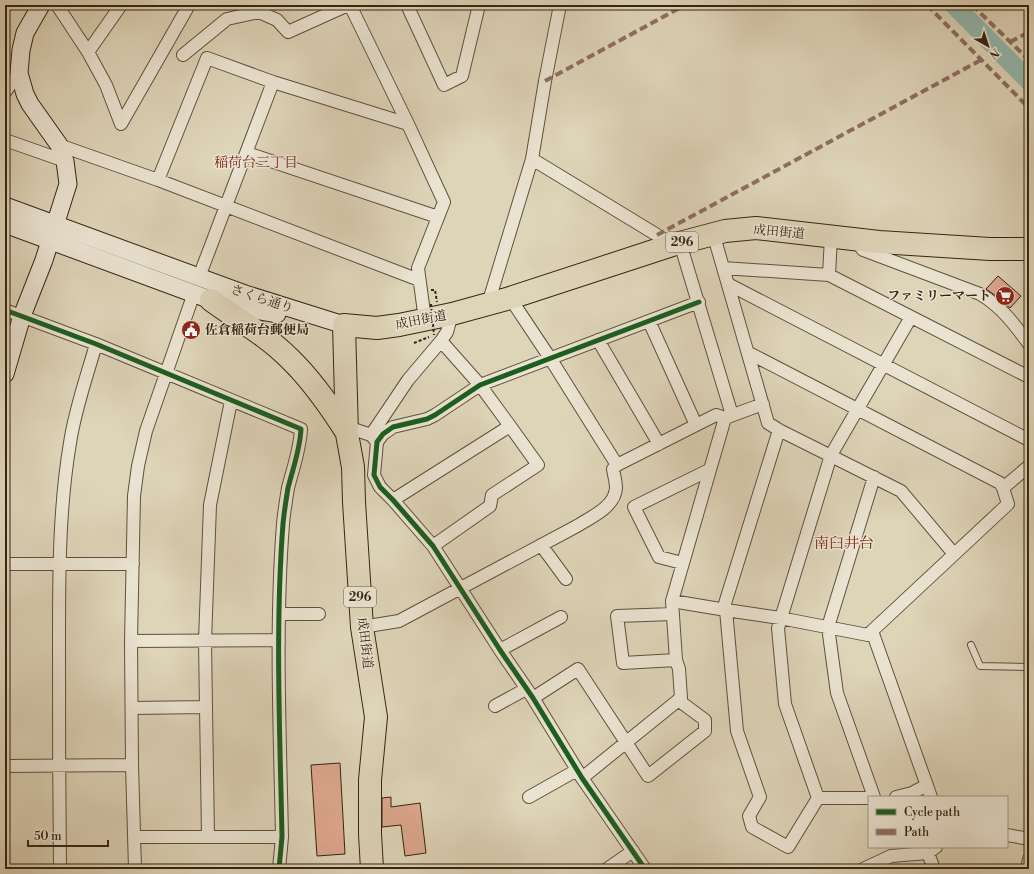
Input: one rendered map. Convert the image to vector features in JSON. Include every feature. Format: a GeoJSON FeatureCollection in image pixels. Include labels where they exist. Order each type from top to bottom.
{"type":"FeatureCollection","features":[{"type":"Feature","properties":{"kind":"highway","name":"成田街道"},"geometry":{"type":"LineString","coordinates":[[372,869],[370,834],[370,780],[376,717],[362,627],[353,467],[347,431],[344,325],[377,328],[399,325],[433,325],[452,314],[510,298],[676,244],[713,233],[756,228],[854,239],[990,249],[1029,249]]}},
{"type":"Feature","properties":{"kind":"highway"},"geometry":{"type":"LineString","coordinates":[[202,296],[266,339],[288,357],[308,378],[347,431]]}},
{"type":"Feature","properties":{"kind":"street"},"geometry":{"type":"LineString","coordinates":[[5,374],[22,316],[44,260],[68,184],[62,153],[30,104],[25,94],[19,73],[21,50],[25,33],[41,5]]}},
{"type":"Feature","properties":{"kind":"street"},"geometry":{"type":"LineString","coordinates":[[57,5],[88,52],[106,85],[121,124],[189,5]]}},
{"type":"Feature","properties":{"kind":"street"},"geometry":{"type":"LineString","coordinates":[[88,52],[120,5]]}},
{"type":"Feature","properties":{"kind":"street"},"geometry":{"type":"LineString","coordinates":[[183,55],[226,19],[258,9],[277,20],[288,32],[349,5],[408,124],[444,202],[418,268],[433,325],[480,385],[538,465],[492,495],[490,506],[433,546]]}},
{"type":"Feature","properties":{"kind":"street"},"geometry":{"type":"LineString","coordinates":[[407,5],[444,85],[462,76],[479,5]]}},
{"type":"Feature","properties":{"kind":"street"},"geometry":{"type":"LineString","coordinates":[[468,5],[476,20]]}},
{"type":"Feature","properties":{"kind":"street"},"geometry":{"type":"LineString","coordinates":[[488,304],[532,159],[560,5]]}},
{"type":"Feature","properties":{"kind":"street"},"geometry":{"type":"LineString","coordinates":[[158,180],[207,58],[273,82],[408,124]]}},
{"type":"Feature","properties":{"kind":"street"},"geometry":{"type":"LineString","coordinates":[[5,92],[19,73]]}},
{"type":"Feature","properties":{"kind":"street"},"geometry":{"type":"LineString","coordinates":[[199,277],[273,82]]}},
{"type":"Feature","properties":{"kind":"street"},"geometry":{"type":"LineString","coordinates":[[5,140],[62,153],[158,180],[420,280]]}},
{"type":"Feature","properties":{"kind":"street"},"geometry":{"type":"LineString","coordinates":[[247,153],[438,217]]}},
{"type":"Feature","properties":{"kind":"street"},"geometry":{"type":"LineString","coordinates":[[529,797],[579,774],[626,741],[681,698],[679,669],[676,660],[672,601],[709,470],[729,417],[699,302],[676,244],[532,159]]}},
{"type":"Feature","properties":{"kind":"street","name":"さくら通り"},"geometry":{"type":"LineString","coordinates":[[5,206],[53,232],[202,296],[239,307],[344,325]]}},
{"type":"Feature","properties":{"kind":"street","name":"さくら通り"},"geometry":{"type":"LineString","coordinates":[[5,224],[53,232],[199,277],[245,294],[344,325]]}},
{"type":"Feature","properties":{"kind":"street"},"geometry":{"type":"LineString","coordinates":[[713,233],[768,423],[779,430],[901,491],[954,554]]}},
{"type":"Feature","properties":{"kind":"street"},"geometry":{"type":"LineString","coordinates":[[829,275],[831,237]]}},
{"type":"Feature","properties":{"kind":"street"},"geometry":{"type":"LineString","coordinates":[[854,239],[863,250],[988,298],[1004,314],[1029,344]]}},
{"type":"Feature","properties":{"kind":"street"},"geometry":{"type":"LineString","coordinates":[[723,268],[829,275],[1029,377]]}},
{"type":"Feature","properties":{"kind":"street"},"geometry":{"type":"LineString","coordinates":[[728,284],[1029,440]]}},
{"type":"Feature","properties":{"kind":"street"},"geometry":{"type":"LineString","coordinates":[[135,869],[131,642],[134,496],[138,466],[146,431],[165,372],[202,296]]}},
{"type":"Feature","properties":{"kind":"street"},"geometry":{"type":"LineString","coordinates":[[510,298],[550,358],[617,465]]}},
{"type":"Feature","properties":{"kind":"street"},"geometry":{"type":"LineString","coordinates":[[347,431],[374,439],[393,427],[426,419],[435,415],[480,385],[699,302]]}},
{"type":"Feature","properties":{"kind":"street"},"geometry":{"type":"LineString","coordinates":[[5,310],[96,344],[301,429],[300,448],[288,489],[283,523],[279,614],[282,837],[279,869]]}},
{"type":"Feature","properties":{"kind":"street"},"geometry":{"type":"LineString","coordinates":[[818,798],[785,704],[778,628],[831,455],[911,317]]}},
{"type":"Feature","properties":{"kind":"street"},"geometry":{"type":"LineString","coordinates":[[649,321],[696,425]]}},
{"type":"Feature","properties":{"kind":"street"},"geometry":{"type":"LineString","coordinates":[[433,325],[408,380],[374,439],[374,475],[380,487],[433,546],[530,694],[579,774],[645,869]]}},
{"type":"Feature","properties":{"kind":"street"},"geometry":{"type":"LineString","coordinates":[[598,340],[660,444]]}},
{"type":"Feature","properties":{"kind":"street"},"geometry":{"type":"LineString","coordinates":[[60,869],[60,564],[62,507],[70,443],[79,402],[96,344]]}},
{"type":"Feature","properties":{"kind":"street"},"geometry":{"type":"LineString","coordinates":[[672,601],[780,618],[868,635],[1008,504],[1000,483],[748,353]]}},
{"type":"Feature","properties":{"kind":"street"},"geometry":{"type":"LineString","coordinates":[[208,837],[206,641],[210,505],[231,400]]}},
{"type":"Feature","properties":{"kind":"street"},"geometry":{"type":"LineString","coordinates":[[362,627],[399,621],[577,526],[602,511],[614,496],[616,487],[613,469],[617,465],[716,415],[729,417],[763,404]]}},
{"type":"Feature","properties":{"kind":"street"},"geometry":{"type":"LineString","coordinates":[[393,500],[510,426]]}},
{"type":"Feature","properties":{"kind":"street"},"geometry":{"type":"LineString","coordinates":[[779,430],[724,610],[737,731],[760,797],[749,816],[752,827],[788,847],[818,798]]}},
{"type":"Feature","properties":{"kind":"street"},"geometry":{"type":"LineString","coordinates":[[1003,488],[1029,466]]}},
{"type":"Feature","properties":{"kind":"street"},"geometry":{"type":"LineString","coordinates":[[682,563],[659,557],[634,507],[709,470]]}},
{"type":"Feature","properties":{"kind":"street"},"geometry":{"type":"LineString","coordinates":[[874,477],[828,627],[837,693],[874,796]]}},
{"type":"Feature","properties":{"kind":"street"},"geometry":{"type":"LineString","coordinates":[[541,545],[566,579]]}},
{"type":"Feature","properties":{"kind":"street"},"geometry":{"type":"LineString","coordinates":[[5,564],[133,564]]}},
{"type":"Feature","properties":{"kind":"street"},"geometry":{"type":"LineString","coordinates":[[279,614],[319,614]]}},
{"type":"Feature","properties":{"kind":"street"},"geometry":{"type":"LineString","coordinates":[[673,614],[617,616],[623,663],[676,660]]}},
{"type":"Feature","properties":{"kind":"street"},"geometry":{"type":"LineString","coordinates":[[500,650],[561,617]]}},
{"type":"Feature","properties":{"kind":"street"},"geometry":{"type":"LineString","coordinates":[[872,631],[931,796]]}},
{"type":"Feature","properties":{"kind":"street"},"geometry":{"type":"LineString","coordinates":[[131,642],[279,640]]}},
{"type":"Feature","properties":{"kind":"street"},"geometry":{"type":"LineString","coordinates":[[495,706],[530,694],[578,669],[648,776],[705,731],[705,720],[678,700]]}},
{"type":"Feature","properties":{"kind":"street"},"geometry":{"type":"LineString","coordinates":[[132,708],[206,707]]}},
{"type":"Feature","properties":{"kind":"street"},"geometry":{"type":"LineString","coordinates":[[5,766],[132,765]]}},
{"type":"Feature","properties":{"kind":"street"},"geometry":{"type":"LineString","coordinates":[[900,796],[912,793],[927,785]]}},
{"type":"Feature","properties":{"kind":"street"},"geometry":{"type":"LineString","coordinates":[[818,798],[868,798]]}},
{"type":"Feature","properties":{"kind":"street"},"geometry":{"type":"LineString","coordinates":[[1008,835],[1029,839]]}},
{"type":"Feature","properties":{"kind":"street"},"geometry":{"type":"LineString","coordinates":[[135,837],[282,837]]}},
{"type":"Feature","properties":{"kind":"street"},"geometry":{"type":"LineString","coordinates":[[863,869],[875,862],[891,856],[932,850],[934,869]]}},
{"type":"Feature","properties":{"kind":"street"},"geometry":{"type":"LineString","coordinates":[[607,869],[633,851]]}},
{"type":"Feature","properties":{"kind":"street"},"geometry":{"type":"LineString","coordinates":[[1027,869],[1029,859]]}},
{"type":"Feature","properties":{"kind":"lane"},"geometry":{"type":"LineString","coordinates":[[971,645],[980,666],[1029,667]]}},
{"type":"Feature","properties":{"kind":"path"},"geometry":{"type":"LineString","coordinates":[[414,343],[433,325]]}},
{"type":"Feature","properties":{"kind":"building"},"geometry":{"type":"Polygon","coordinates":[[[998,276],[1021,296],[1010,308],[986,289],[998,276]]]}},
{"type":"Feature","properties":{"kind":"building"},"geometry":{"type":"Polygon","coordinates":[[[340,763],[345,854],[317,856],[311,765],[340,763]]]}},
{"type":"Feature","properties":{"kind":"building"},"geometry":{"type":"Polygon","coordinates":[[[391,797],[391,807],[420,803],[426,853],[405,856],[401,825],[382,827],[382,798],[391,797]]]}},
{"type":"Feature","properties":{"kind":"waterway"},"geometry":{"type":"LineString","coordinates":[[954,5],[1029,81]]}},
{"type":"Feature","properties":{"kind":"marked path"},"geometry":{"type":"LineString","coordinates":[[545,81],[685,5]]}},
{"type":"Feature","properties":{"kind":"marked path"},"geometry":{"type":"LineString","coordinates":[[927,5],[1029,108]]}},
{"type":"Feature","properties":{"kind":"marked path"},"geometry":{"type":"LineString","coordinates":[[972,5],[1029,60]]}},
{"type":"Feature","properties":{"kind":"marked path"},"geometry":{"type":"LineString","coordinates":[[1010,42],[1029,32]]}},
{"type":"Feature","properties":{"kind":"marked path"},"geometry":{"type":"LineString","coordinates":[[657,235],[981,60]]}},
{"type":"Feature","properties":{"kind":"cycle path"},"geometry":{"type":"LineString","coordinates":[[645,869],[582,778],[533,698],[433,546],[380,487],[374,475],[377,442],[383,434],[393,427],[427,419],[480,385],[699,302]]}},
{"type":"Feature","properties":{"kind":"cycle path"},"geometry":{"type":"LineString","coordinates":[[5,310],[96,344],[301,429],[298,452],[288,488],[283,524],[279,602],[282,837],[279,869]]}},
{"type":"Feature","properties":{"kind":"place","name":"ファミリーマート"},"geometry":{"type":"Point","coordinates":[1005,296]}},
{"type":"Feature","properties":{"kind":"place","name":"佐倉稲荷台郵便局"},"geometry":{"type":"Point","coordinates":[191,330]}},
{"type":"Feature","properties":{"kind":"district","name":"稲荷台三丁目"},"geometry":{"type":"Point","coordinates":[256,163]}},
{"type":"Feature","properties":{"kind":"district","name":"南臼井台"},"geometry":{"type":"Point","coordinates":[844,543]}}]}
